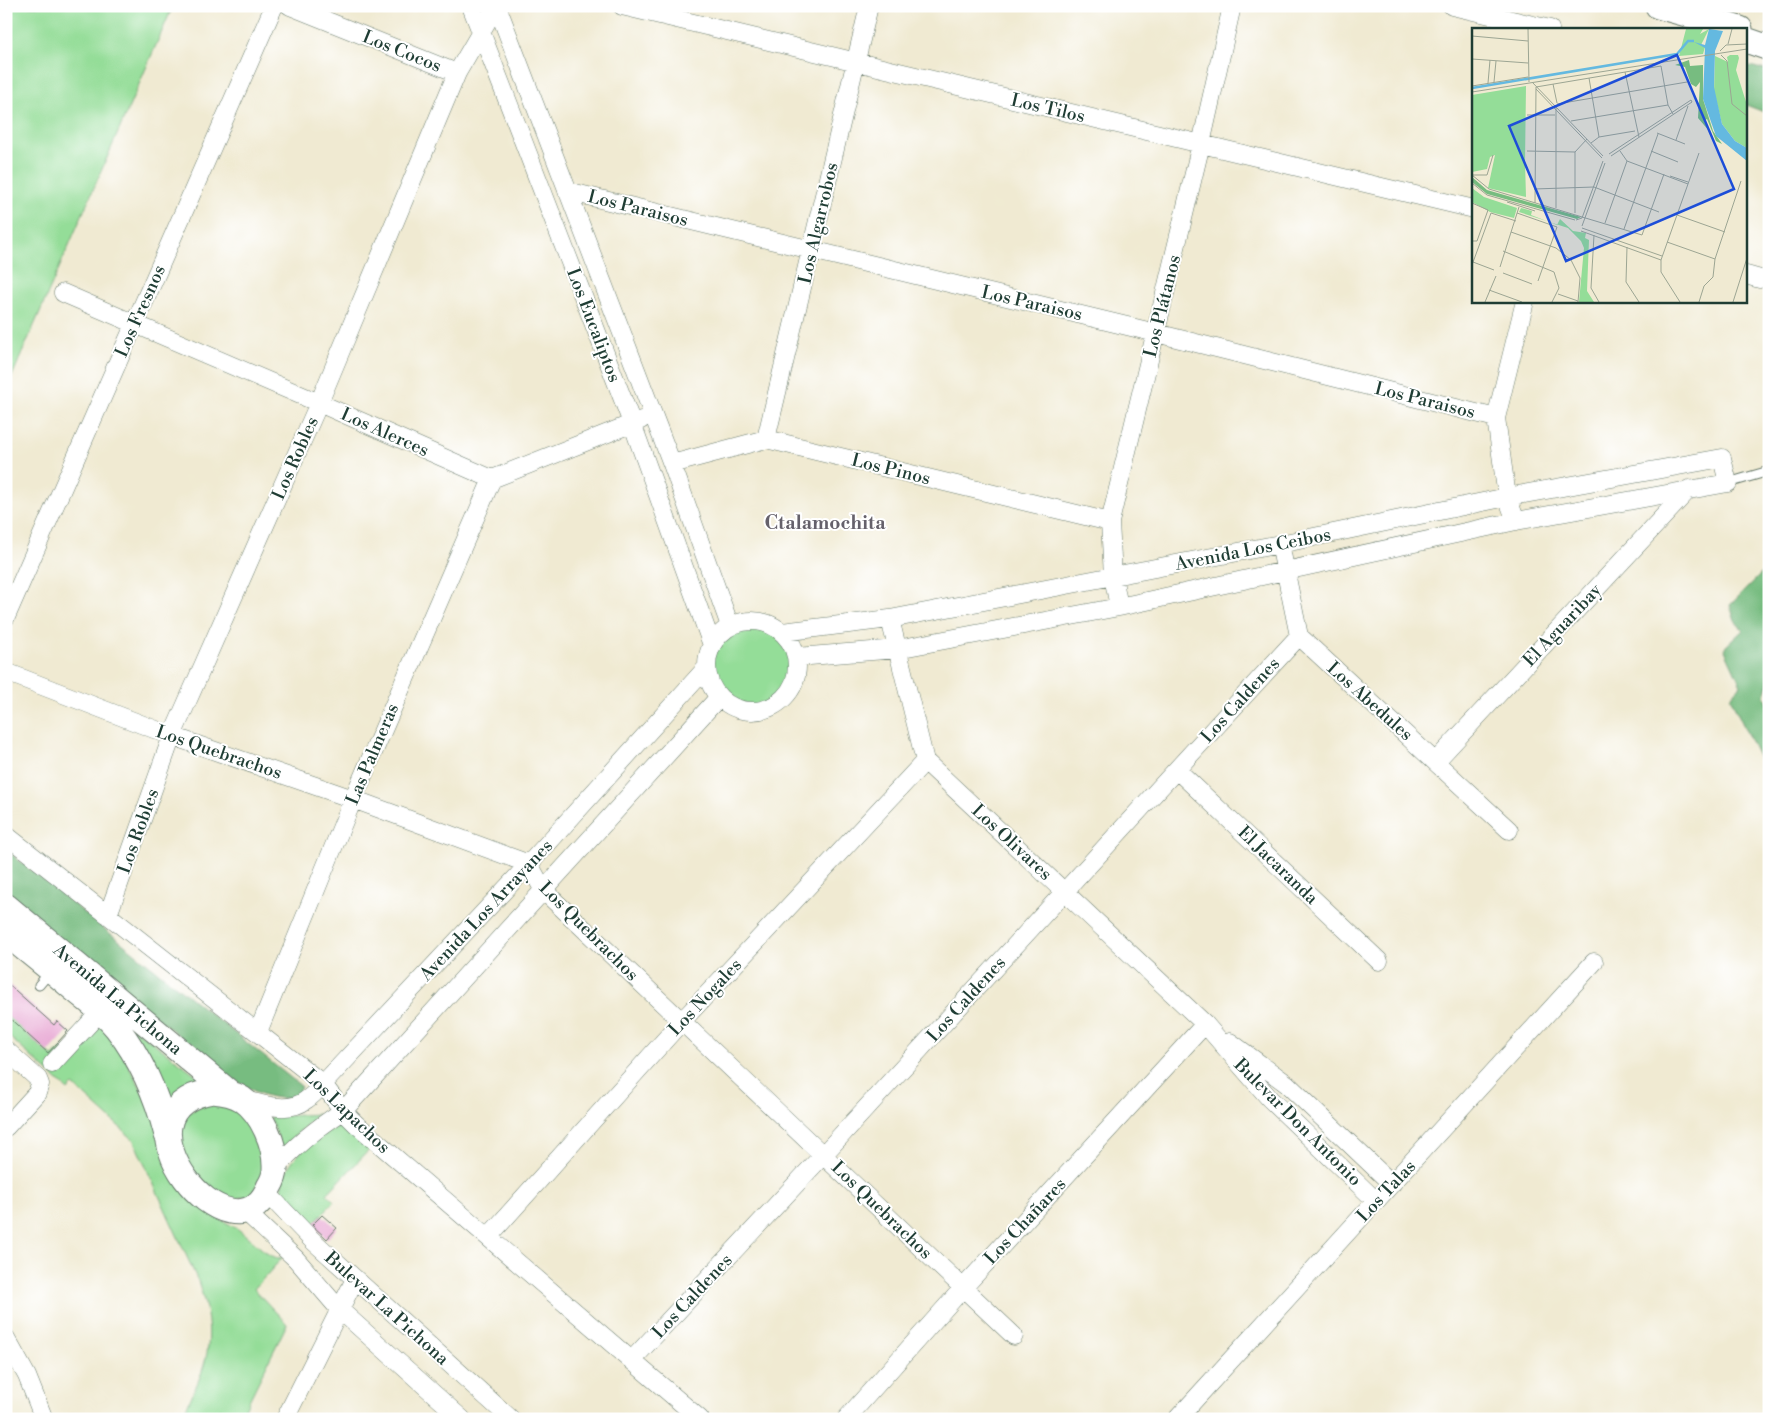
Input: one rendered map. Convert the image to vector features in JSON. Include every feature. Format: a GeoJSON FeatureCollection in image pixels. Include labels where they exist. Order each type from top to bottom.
{"type":"FeatureCollection","features":[{"type":"Feature","properties":{"kind":"main road"},"geometry":{"type":"LineString","coordinates":[[1652,6],[1712,28]]}},
{"type":"Feature","properties":{"kind":"main road"},"geometry":{"type":"LineString","coordinates":[[1658,6],[1736,28]]}},
{"type":"Feature","properties":{"kind":"main road"},"geometry":{"type":"LineString","coordinates":[[1748,31],[1769,36]]}},
{"type":"Feature","properties":{"kind":"main road"},"geometry":{"type":"LineString","coordinates":[[1748,41],[1769,48]]}},
{"type":"Feature","properties":{"kind":"main road","name":"Avenida La Pichona"},"geometry":{"type":"LineString","coordinates":[[6,906],[236,1096]]}},
{"type":"Feature","properties":{"kind":"main road","name":"Avenida La Pichona"},"geometry":{"type":"LineString","coordinates":[[6,933],[45,977],[88,1020],[116,1027],[146,1073],[167,1135]]}},
{"type":"Feature","properties":{"kind":"main road"},"geometry":{"type":"LineString","coordinates":[[213,1091],[236,1096],[260,1119],[273,1153],[275,1169],[267,1193],[259,1203],[246,1211],[234,1212],[223,1210],[200,1195],[181,1171],[173,1156],[167,1135],[177,1109],[187,1099],[198,1093],[213,1091]]}},
{"type":"Feature","properties":{"kind":"street","name":"Los Fresnos"},"geometry":{"type":"LineString","coordinates":[[6,616],[274,6]]}},
{"type":"Feature","properties":{"kind":"street","name":"Los Cocos"},"geometry":{"type":"LineString","coordinates":[[290,6],[457,73]]}},
{"type":"Feature","properties":{"kind":"street","name":"Los Eucaliptos"},"geometry":{"type":"LineString","coordinates":[[472,6],[632,423],[712,645]]}},
{"type":"Feature","properties":{"kind":"street","name":"Los Robles"},"geometry":{"type":"LineString","coordinates":[[108,915],[172,736],[320,402],[457,73],[497,6]]}},
{"type":"Feature","properties":{"kind":"street","name":"Los Eucaliptos"},"geometry":{"type":"LineString","coordinates":[[497,6],[672,464],[730,626]]}},
{"type":"Feature","properties":{"kind":"street","name":"Los Tilos"},"geometry":{"type":"LineString","coordinates":[[622,6],[1472,208]]}},
{"type":"Feature","properties":{"kind":"street","name":"Los Algarrobos"},"geometry":{"type":"LineString","coordinates":[[766,439],[869,6]]}},
{"type":"Feature","properties":{"kind":"street","name":"Los Plátanos"},"geometry":{"type":"LineString","coordinates":[[1119,606],[1114,576],[1110,522],[1202,144],[1232,6]]}},
{"type":"Feature","properties":{"kind":"street"},"geometry":{"type":"LineString","coordinates":[[1452,6],[1546,28]]}},
{"type":"Feature","properties":{"kind":"street","name":"Los Paraisos"},"geometry":{"type":"LineString","coordinates":[[567,191],[1156,332],[1496,418]]}},
{"type":"Feature","properties":{"kind":"street","name":"Los Alerces"},"geometry":{"type":"LineString","coordinates":[[63,293],[320,402],[492,479]]}},
{"type":"Feature","properties":{"kind":"street"},"geometry":{"type":"LineString","coordinates":[[1516,521],[1507,497],[1496,418],[1525,302]]}},
{"type":"Feature","properties":{"kind":"street"},"geometry":{"type":"LineString","coordinates":[[492,479],[653,415]]}},
{"type":"Feature","properties":{"kind":"street","name":"Los Pinos"},"geometry":{"type":"LineString","coordinates":[[672,464],[766,439],[1110,522]]}},
{"type":"Feature","properties":{"kind":"street","name":"Avenida Los Ceibos"},"geometry":{"type":"LineString","coordinates":[[782,632],[890,619],[1280,544],[1507,497],[1722,458],[1728,483],[1516,521],[1119,606],[897,649],[797,657]]}},
{"type":"Feature","properties":{"kind":"street","name":"Las Palmeras"},"geometry":{"type":"LineString","coordinates":[[258,1032],[352,799],[492,479]]}},
{"type":"Feature","properties":{"kind":"street","name":"El Aguaribay"},"geometry":{"type":"LineString","coordinates":[[1436,761],[1689,489]]}},
{"type":"Feature","properties":{"kind":"street"},"geometry":{"type":"LineString","coordinates":[[1280,544],[1299,636]]}},
{"type":"Feature","properties":{"kind":"street"},"geometry":{"type":"LineString","coordinates":[[890,619],[925,761]]}},
{"type":"Feature","properties":{"kind":"street"},"geometry":{"type":"LineString","coordinates":[[757,621],[770,624],[782,632],[791,644],[797,657],[797,670],[794,683],[788,694],[778,703],[760,710],[741,710],[729,705],[712,688],[708,677],[708,656],[712,645],[720,634],[730,626],[743,622],[757,621]]}},
{"type":"Feature","properties":{"kind":"street","name":"Los Abedules"},"geometry":{"type":"LineString","coordinates":[[1299,636],[1509,830]]}},
{"type":"Feature","properties":{"kind":"street","name":"Los Caldenes"},"geometry":{"type":"LineString","coordinates":[[632,1360],[1178,770],[1299,636]]}},
{"type":"Feature","properties":{"kind":"street","name":"Avenida Los Arrayanes"},"geometry":{"type":"LineString","coordinates":[[236,1096],[264,1105],[295,1106],[305,1101],[324,1084],[529,864],[707,666]]}},
{"type":"Feature","properties":{"kind":"street","name":"Los Quebrachos"},"geometry":{"type":"LineString","coordinates":[[6,672],[172,736],[529,864],[544,891],[824,1154],[1014,1336]]}},
{"type":"Feature","properties":{"kind":"street","name":"Avenida Los Arrayanes"},"geometry":{"type":"LineString","coordinates":[[275,1169],[290,1151],[306,1137],[343,1111],[719,697]]}},
{"type":"Feature","properties":{"kind":"street","name":"Los Olivares"},"geometry":{"type":"LineString","coordinates":[[925,761],[1205,1024]]}},
{"type":"Feature","properties":{"kind":"street","name":"Los Nogales"},"geometry":{"type":"LineString","coordinates":[[489,1236],[682,1021],[925,761]]}},
{"type":"Feature","properties":{"kind":"street","name":"El Jacaranda"},"geometry":{"type":"LineString","coordinates":[[1178,770],[1379,961]]}},
{"type":"Feature","properties":{"kind":"street","name":"Los Lapachos"},"geometry":{"type":"LineString","coordinates":[[6,835],[324,1084],[343,1111],[356,1124],[489,1236],[700,1419]]}},
{"type":"Feature","properties":{"kind":"street","name":"Los Talas"},"geometry":{"type":"LineString","coordinates":[[1177,1419],[1594,962]]}},
{"type":"Feature","properties":{"kind":"street"},"geometry":{"type":"LineString","coordinates":[[52,1064],[88,1020]]}},
{"type":"Feature","properties":{"kind":"street","name":"Bulevar Don Antonio"},"geometry":{"type":"LineString","coordinates":[[1205,1024],[1287,1084],[1392,1184]]}},
{"type":"Feature","properties":{"kind":"street","name":"Bulevar Don Antonio"},"geometry":{"type":"LineString","coordinates":[[1205,1024],[1270,1100],[1376,1201]]}},
{"type":"Feature","properties":{"kind":"street","name":"Los Chañares"},"geometry":{"type":"LineString","coordinates":[[846,1419],[963,1288],[1205,1024]]}},
{"type":"Feature","properties":{"kind":"street"},"geometry":{"type":"LineString","coordinates":[[6,1050],[38,1079],[40,1084],[39,1089],[6,1127]]}},
{"type":"Feature","properties":{"kind":"street","name":"Bulevar La Pichona"},"geometry":{"type":"LineString","coordinates":[[267,1193],[312,1240],[511,1419]]}},
{"type":"Feature","properties":{"kind":"street","name":"Bulevar La Pichona"},"geometry":{"type":"LineString","coordinates":[[246,1211],[296,1259],[339,1309],[462,1419]]}},
{"type":"Feature","properties":{"kind":"street"},"geometry":{"type":"LineString","coordinates":[[285,1419],[355,1279]]}},
{"type":"Feature","properties":{"kind":"street"},"geometry":{"type":"LineString","coordinates":[[6,1338],[26,1376],[44,1419]]}},
{"type":"Feature","properties":{"kind":"lane"},"geometry":{"type":"LineString","coordinates":[[1728,483],[1769,471]]}},
{"type":"Feature","properties":{"kind":"green space"},"geometry":{"type":"Polygon","coordinates":[[[6,6],[173,6],[6,390],[6,6]]]}},
{"type":"Feature","properties":{"kind":"green space"},"geometry":{"type":"Polygon","coordinates":[[[1748,66],[1769,71],[1769,114],[1748,106],[1748,66]]]}},
{"type":"Feature","properties":{"kind":"green space"},"geometry":{"type":"Polygon","coordinates":[[[1769,566],[1769,682],[1765,695],[1769,707],[1769,793],[1763,767],[1730,697],[1741,685],[1724,648],[1743,630],[1735,621],[1730,605],[1769,566]]]}},
{"type":"Feature","properties":{"kind":"green space"},"geometry":{"type":"Polygon","coordinates":[[[752,621],[769,624],[784,634],[794,649],[797,666],[794,683],[784,698],[769,708],[752,711],[735,708],[720,698],[710,683],[707,666],[710,649],[720,634],[735,624],[752,621]]]}},
{"type":"Feature","properties":{"kind":"green space"},"geometry":{"type":"Polygon","coordinates":[[[6,850],[301,1086],[298,1095],[290,1098],[272,1097],[254,1091],[230,1077],[6,895],[6,850]]]}},
{"type":"Feature","properties":{"kind":"green space"},"geometry":{"type":"Polygon","coordinates":[[[6,1015],[52,1056],[100,1023],[113,1037],[209,1213],[238,1229],[268,1254],[277,1258],[283,1257],[254,1289],[287,1324],[240,1419],[181,1419],[198,1383],[207,1352],[209,1337],[208,1321],[198,1281],[133,1139],[73,1085],[68,1090],[6,1034],[6,1015]]]}},
{"type":"Feature","properties":{"kind":"green space"},"geometry":{"type":"Polygon","coordinates":[[[120,1018],[207,1083],[186,1089],[168,1102],[120,1018]]]}},
{"type":"Feature","properties":{"kind":"green space"},"geometry":{"type":"Polygon","coordinates":[[[209,1101],[233,1106],[258,1132],[265,1167],[252,1195],[224,1201],[188,1166],[177,1130],[182,1117],[209,1101]]]}},
{"type":"Feature","properties":{"kind":"green space"},"geometry":{"type":"Polygon","coordinates":[[[318,1114],[282,1148],[270,1117],[318,1114]]]}},
{"type":"Feature","properties":{"kind":"green space"},"geometry":{"type":"Polygon","coordinates":[[[343,1125],[370,1149],[327,1194],[334,1201],[310,1228],[281,1197],[282,1184],[292,1161],[300,1152],[321,1137],[343,1125]]]}},
{"type":"Feature","properties":{"kind":"building"},"geometry":{"type":"Polygon","coordinates":[[[6,982],[54,1025],[57,1021],[68,1031],[48,1053],[6,1015],[6,982]]]}},
{"type":"Feature","properties":{"kind":"building"},"geometry":{"type":"Polygon","coordinates":[[[322,1215],[337,1228],[327,1239],[312,1225],[322,1215]]]}},
{"type":"Feature","properties":{"kind":"district","name":"Ctalamochita"},"geometry":{"type":"Point","coordinates":[825,522]}}]}
